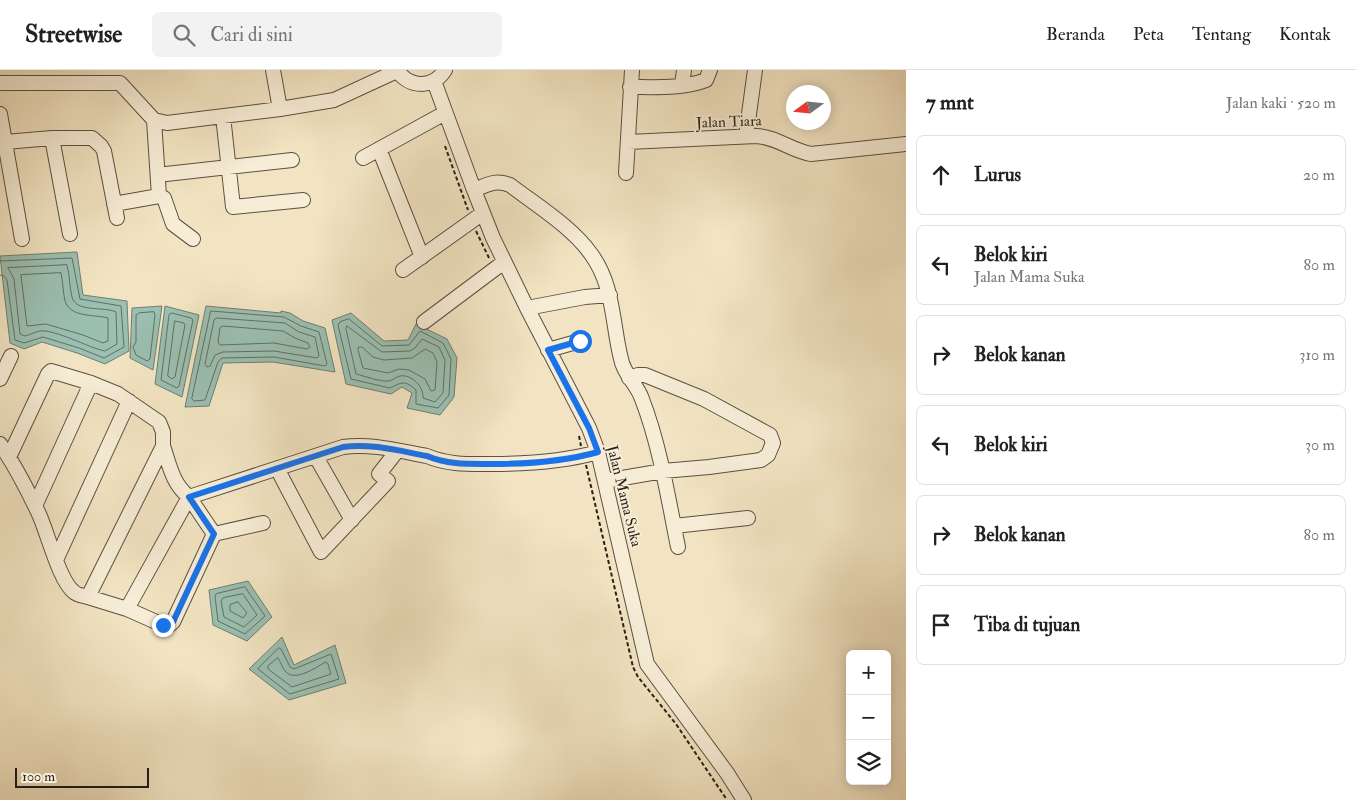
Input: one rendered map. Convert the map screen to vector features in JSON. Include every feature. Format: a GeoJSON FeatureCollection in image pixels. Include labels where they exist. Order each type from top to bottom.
{"type":"FeatureCollection","features":[{"type":"Feature","properties":{"kind":"street"},"geometry":{"type":"LineString","coordinates":[[273,70],[280,109]]}},
{"type":"Feature","properties":{"kind":"street"},"geometry":{"type":"LineString","coordinates":[[154,120],[167,123],[280,109],[340,98],[397,71],[404,79],[414,84],[424,84],[434,81],[445,70]]}},
{"type":"Feature","properties":{"kind":"street"},"geometry":{"type":"LineString","coordinates":[[626,173],[634,141],[630,87],[632,70]]}},
{"type":"Feature","properties":{"kind":"street"},"geometry":{"type":"LineString","coordinates":[[682,85],[684,70]]}},
{"type":"Feature","properties":{"kind":"street"},"geometry":{"type":"LineString","coordinates":[[630,87],[698,83],[706,80],[710,70]]}},
{"type":"Feature","properties":{"kind":"street"},"geometry":{"type":"LineString","coordinates":[[746,136],[755,70]]}},
{"type":"Feature","properties":{"kind":"street"},"geometry":{"type":"LineString","coordinates":[[0,84],[119,76],[154,120],[159,196]]}},
{"type":"Feature","properties":{"kind":"street","name":"Jalan Mama Suka"},"geometry":{"type":"LineString","coordinates":[[434,81],[474,190],[504,262],[589,428],[598,452],[647,664],[727,773],[744,800]]}},
{"type":"Feature","properties":{"kind":"street"},"geometry":{"type":"LineString","coordinates":[[363,158],[446,113]]}},
{"type":"Feature","properties":{"kind":"street"},"geometry":{"type":"LineString","coordinates":[[0,114],[22,239]]}},
{"type":"Feature","properties":{"kind":"street"},"geometry":{"type":"LineString","coordinates":[[223,116],[233,207],[303,200]]}},
{"type":"Feature","properties":{"kind":"street","name":"Jalan Tiara"},"geometry":{"type":"LineString","coordinates":[[634,141],[746,136],[768,137],[796,151],[811,154],[906,144]]}},
{"type":"Feature","properties":{"kind":"street"},"geometry":{"type":"LineString","coordinates":[[5,142],[52,138],[92,138],[104,151],[116,211],[159,196],[164,198],[173,224],[193,239]]}},
{"type":"Feature","properties":{"kind":"street"},"geometry":{"type":"LineString","coordinates":[[52,138],[70,234]]}},
{"type":"Feature","properties":{"kind":"street"},"geometry":{"type":"LineString","coordinates":[[379,149],[422,257]]}},
{"type":"Feature","properties":{"kind":"street"},"geometry":{"type":"LineString","coordinates":[[166,174],[292,160]]}},
{"type":"Feature","properties":{"kind":"street"},"geometry":{"type":"LineString","coordinates":[[474,190],[495,182],[510,185],[563,226],[591,253],[602,272],[610,296],[621,359],[625,372],[642,398],[663,471],[678,547]]}},
{"type":"Feature","properties":{"kind":"street"},"geometry":{"type":"LineString","coordinates":[[403,270],[483,213]]}},
{"type":"Feature","properties":{"kind":"street"},"geometry":{"type":"LineString","coordinates":[[424,322],[504,262]]}},
{"type":"Feature","properties":{"kind":"street"},"geometry":{"type":"LineString","coordinates":[[527,308],[585,297],[610,296]]}},
{"type":"Feature","properties":{"kind":"street"},"geometry":{"type":"LineString","coordinates":[[548,350],[580,341]]}},
{"type":"Feature","properties":{"kind":"street"},"geometry":{"type":"LineString","coordinates":[[0,379],[11,356]]}},
{"type":"Feature","properties":{"kind":"street"},"geometry":{"type":"LineString","coordinates":[[9,457],[51,371],[91,383],[118,394],[159,422],[162,427],[163,446],[173,478],[180,490],[189,497],[214,534]]}},
{"type":"Feature","properties":{"kind":"street"},"geometry":{"type":"LineString","coordinates":[[606,480],[663,471],[761,460],[768,455],[773,443],[770,435],[704,398],[646,375],[638,374],[630,378]]}},
{"type":"Feature","properties":{"kind":"street"},"geometry":{"type":"LineString","coordinates":[[35,506],[91,383]]}},
{"type":"Feature","properties":{"kind":"street"},"geometry":{"type":"LineString","coordinates":[[56,560],[129,401]]}},
{"type":"Feature","properties":{"kind":"street"},"geometry":{"type":"LineString","coordinates":[[0,444],[35,506],[56,560],[74,593],[127,609],[168,626],[173,622],[214,534]]}},
{"type":"Feature","properties":{"kind":"street"},"geometry":{"type":"LineString","coordinates":[[127,609],[189,497],[343,447],[361,445],[427,456],[449,462],[476,464],[528,464],[584,456],[598,452]]}},
{"type":"Feature","properties":{"kind":"street"},"geometry":{"type":"LineString","coordinates":[[88,597],[163,446]]}},
{"type":"Feature","properties":{"kind":"street"},"geometry":{"type":"LineString","coordinates":[[281,476],[324,558],[352,520],[388,481],[379,474],[398,451]]}},
{"type":"Feature","properties":{"kind":"street"},"geometry":{"type":"LineString","coordinates":[[319,462],[352,520]]}},
{"type":"Feature","properties":{"kind":"street"},"geometry":{"type":"LineString","coordinates":[[674,526],[748,518]]}},
{"type":"Feature","properties":{"kind":"street"},"geometry":{"type":"LineString","coordinates":[[214,534],[263,523]]}},
{"type":"Feature","properties":{"kind":"water"},"geometry":{"type":"Polygon","coordinates":[[[77,252],[83,295],[127,301],[129,351],[105,364],[42,342],[24,349],[10,343],[0,256],[77,252]]]}},
{"type":"Feature","properties":{"kind":"water"},"geometry":{"type":"Polygon","coordinates":[[[162,306],[153,370],[130,358],[132,308],[162,306]]]}},
{"type":"Feature","properties":{"kind":"water"},"geometry":{"type":"Polygon","coordinates":[[[165,306],[199,315],[182,397],[155,384],[165,306]]]}},
{"type":"Feature","properties":{"kind":"water"},"geometry":{"type":"Polygon","coordinates":[[[206,306],[281,313],[281,311],[325,328],[335,372],[273,362],[223,363],[209,406],[185,407],[206,306]]]}},
{"type":"Feature","properties":{"kind":"water"},"geometry":{"type":"Polygon","coordinates":[[[351,313],[384,341],[408,340],[416,324],[447,339],[457,358],[454,397],[440,415],[407,408],[412,393],[402,387],[391,394],[346,384],[332,320],[351,313]]]}},
{"type":"Feature","properties":{"kind":"water"},"geometry":{"type":"Polygon","coordinates":[[[248,581],[272,617],[247,641],[213,625],[209,590],[248,581]]]}},
{"type":"Feature","properties":{"kind":"water"},"geometry":{"type":"Polygon","coordinates":[[[282,637],[294,665],[335,645],[346,683],[289,700],[249,669],[282,637]]]}},
{"type":"Feature","properties":{"kind":"route"},"geometry":{"type":"LineString","coordinates":[[163,625],[168,626],[173,622],[214,534],[189,497],[343,447],[355,445],[427,456],[458,464],[528,464],[584,456],[598,452],[589,428],[548,350],[580,341]]}}]}
